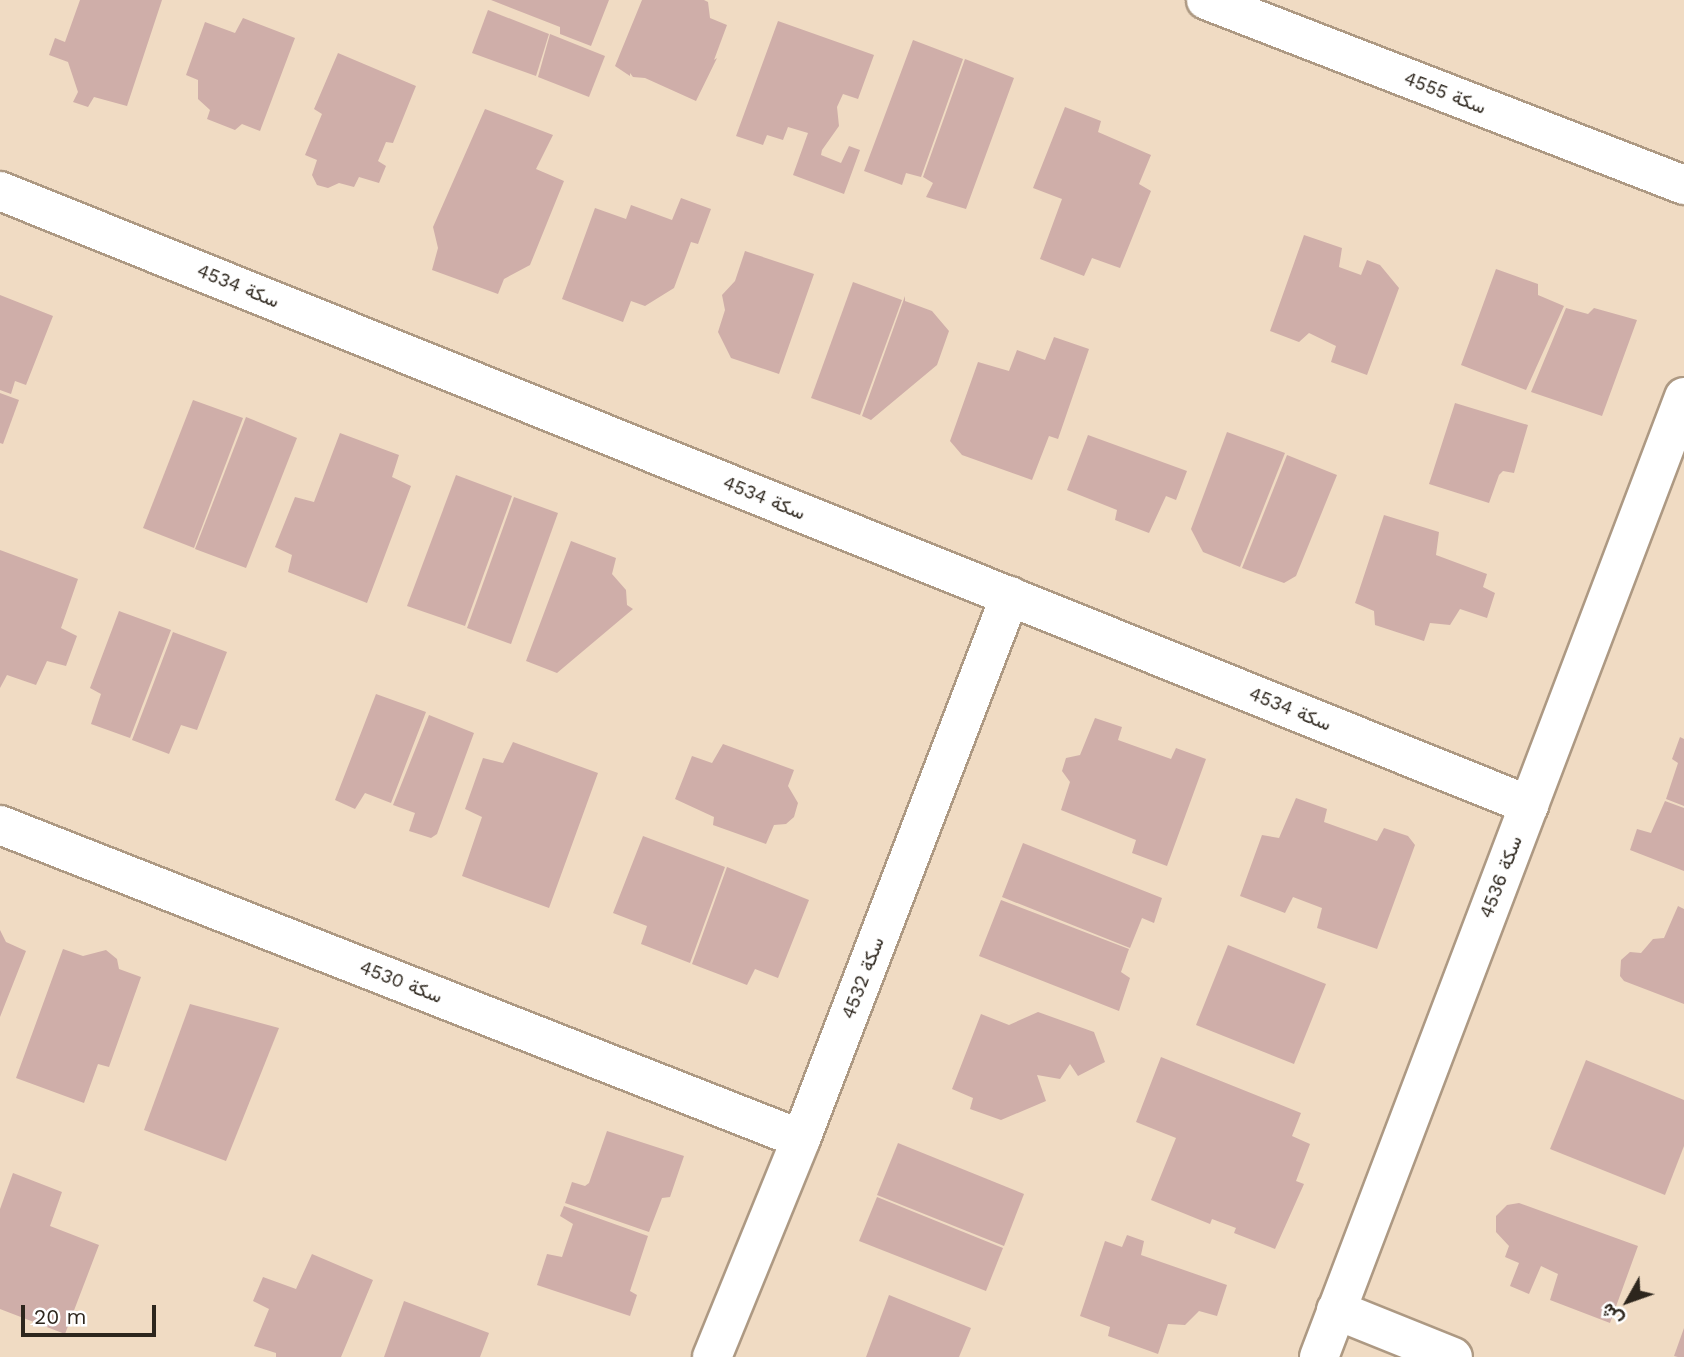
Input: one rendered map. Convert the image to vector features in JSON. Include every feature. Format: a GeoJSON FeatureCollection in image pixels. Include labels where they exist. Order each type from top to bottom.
{"type":"FeatureCollection","features":[{"type":"Feature","properties":{"kind":"street","name":"سكة 4555"},"geometry":{"type":"LineString","coordinates":[[1229,4],[1684,185]]}},
{"type":"Feature","properties":{"kind":"street","name":"سكة 4534"},"geometry":{"type":"LineString","coordinates":[[0,191],[1529,805]]}},
{"type":"Feature","properties":{"kind":"street","name":"سكة 4536"},"geometry":{"type":"LineString","coordinates":[[1318,1357],[1684,397]]}},
{"type":"Feature","properties":{"kind":"street","name":"سكة 4532"},"geometry":{"type":"LineString","coordinates":[[712,1357],[801,1139],[1010,596]]}},
{"type":"Feature","properties":{"kind":"street","name":"سكة 4530"},"geometry":{"type":"LineString","coordinates":[[0,825],[801,1139]]}},
{"type":"Feature","properties":{"kind":"street"},"geometry":{"type":"LineString","coordinates":[[1336,1310],[1454,1357]]}},
{"type":"Feature","properties":{"kind":"building"},"geometry":{"type":"Polygon","coordinates":[[[80,0],[162,0],[127,106],[94,97],[88,107],[73,102],[78,92],[68,62],[49,55],[55,38],[65,42],[80,0]]]}},
{"type":"Feature","properties":{"kind":"building"},"geometry":{"type":"Polygon","coordinates":[[[491,0],[609,0],[591,46],[560,34],[560,27],[491,0]]]}},
{"type":"Feature","properties":{"kind":"building"},"geometry":{"type":"Polygon","coordinates":[[[642,0],[704,0],[708,2],[710,18],[727,25],[714,60],[717,58],[696,101],[645,78],[633,77],[630,73],[630,76],[615,66],[642,0]]]}},
{"type":"Feature","properties":{"kind":"building"},"geometry":{"type":"Polygon","coordinates":[[[488,10],[549,34],[536,76],[472,53],[488,10]]]}},
{"type":"Feature","properties":{"kind":"building"},"geometry":{"type":"Polygon","coordinates":[[[243,18],[295,38],[260,131],[242,124],[235,130],[207,119],[210,110],[198,99],[198,80],[186,75],[205,22],[235,33],[243,18]]]}},
{"type":"Feature","properties":{"kind":"building"},"geometry":{"type":"Polygon","coordinates":[[[778,21],[874,55],[858,99],[843,94],[837,107],[839,126],[822,150],[821,155],[841,163],[849,146],[860,150],[844,194],[793,175],[808,133],[788,127],[783,140],[767,135],[763,145],[736,136],[778,21]]]}},
{"type":"Feature","properties":{"kind":"building"},"geometry":{"type":"Polygon","coordinates":[[[550,34],[605,56],[589,97],[538,77],[550,34]]]}},
{"type":"Feature","properties":{"kind":"building"},"geometry":{"type":"Polygon","coordinates":[[[913,40],[963,59],[921,177],[906,173],[902,185],[864,171],[913,40]]]}},
{"type":"Feature","properties":{"kind":"building"},"geometry":{"type":"Polygon","coordinates":[[[338,53],[416,86],[393,143],[386,142],[378,161],[386,166],[379,183],[359,177],[354,187],[339,183],[328,188],[317,185],[312,175],[317,160],[305,155],[322,114],[314,109],[338,53]]]}},
{"type":"Feature","properties":{"kind":"building"},"geometry":{"type":"Polygon","coordinates":[[[965,59],[1014,78],[966,209],[926,197],[933,183],[923,177],[965,59]]]}},
{"type":"Feature","properties":{"kind":"building"},"geometry":{"type":"Polygon","coordinates":[[[1065,107],[1101,121],[1098,132],[1151,155],[1139,184],[1151,191],[1120,268],[1092,258],[1084,276],[1040,259],[1062,199],[1033,188],[1065,107]]]}},
{"type":"Feature","properties":{"kind":"building"},"geometry":{"type":"Polygon","coordinates":[[[485,109],[553,135],[536,169],[564,181],[530,265],[504,279],[498,294],[432,270],[438,248],[433,227],[485,109]]]}},
{"type":"Feature","properties":{"kind":"building"},"geometry":{"type":"Polygon","coordinates":[[[681,198],[711,209],[698,244],[691,242],[674,288],[645,306],[631,301],[623,322],[562,299],[595,208],[626,219],[631,205],[672,220],[681,198]]]}},
{"type":"Feature","properties":{"kind":"building"},"geometry":{"type":"Polygon","coordinates":[[[1304,235],[1342,248],[1339,267],[1361,275],[1367,260],[1380,265],[1399,288],[1367,375],[1331,362],[1336,346],[1309,333],[1299,342],[1270,331],[1304,235]]]}},
{"type":"Feature","properties":{"kind":"building"},"geometry":{"type":"Polygon","coordinates":[[[745,251],[814,274],[779,374],[731,358],[718,332],[725,310],[722,295],[735,281],[745,251]]]}},
{"type":"Feature","properties":{"kind":"building"},"geometry":{"type":"Polygon","coordinates":[[[1496,269],[1538,284],[1538,295],[1564,306],[1526,390],[1461,365],[1496,269]]]}},
{"type":"Feature","properties":{"kind":"building"},"geometry":{"type":"Polygon","coordinates":[[[853,282],[902,300],[860,415],[811,398],[853,282]]]}},
{"type":"Feature","properties":{"kind":"building"},"geometry":{"type":"Polygon","coordinates":[[[0,295],[53,316],[26,385],[15,381],[11,394],[0,390],[0,295]]]}},
{"type":"Feature","properties":{"kind":"building"},"geometry":{"type":"Polygon","coordinates":[[[905,296],[905,301],[932,311],[949,331],[937,365],[871,420],[862,416],[905,296]]]}},
{"type":"Feature","properties":{"kind":"building"},"geometry":{"type":"Polygon","coordinates":[[[1566,308],[1588,314],[1594,308],[1637,320],[1602,416],[1531,392],[1566,308]]]}},
{"type":"Feature","properties":{"kind":"building"},"geometry":{"type":"Polygon","coordinates":[[[1054,337],[1089,349],[1058,439],[1049,436],[1032,480],[962,455],[950,441],[978,362],[1009,371],[1017,350],[1045,360],[1054,337]]]}},
{"type":"Feature","properties":{"kind":"building"},"geometry":{"type":"Polygon","coordinates":[[[0,393],[19,400],[3,444],[0,443],[0,393]]]}},
{"type":"Feature","properties":{"kind":"building"},"geometry":{"type":"Polygon","coordinates":[[[193,400],[243,418],[194,548],[143,528],[193,400]]]}},
{"type":"Feature","properties":{"kind":"building"},"geometry":{"type":"Polygon","coordinates":[[[1455,403],[1528,425],[1514,473],[1503,471],[1499,475],[1489,503],[1429,484],[1455,403]]]}},
{"type":"Feature","properties":{"kind":"building"},"geometry":{"type":"Polygon","coordinates":[[[246,417],[297,438],[246,568],[195,549],[246,417]]]}},
{"type":"Feature","properties":{"kind":"building"},"geometry":{"type":"Polygon","coordinates":[[[1227,432],[1285,453],[1240,567],[1203,552],[1191,529],[1227,432]]]}},
{"type":"Feature","properties":{"kind":"building"},"geometry":{"type":"Polygon","coordinates":[[[340,433],[399,455],[392,477],[411,486],[367,603],[288,572],[292,555],[275,547],[295,497],[314,502],[340,433]]]}},
{"type":"Feature","properties":{"kind":"building"},"geometry":{"type":"Polygon","coordinates":[[[1088,435],[1187,471],[1176,500],[1166,496],[1149,533],[1115,520],[1117,510],[1067,490],[1088,435]]]}},
{"type":"Feature","properties":{"kind":"building"},"geometry":{"type":"Polygon","coordinates":[[[1287,455],[1337,475],[1296,576],[1284,583],[1242,568],[1287,455]]]}},
{"type":"Feature","properties":{"kind":"building"},"geometry":{"type":"Polygon","coordinates":[[[456,475],[512,496],[465,626],[407,606],[456,475]]]}},
{"type":"Feature","properties":{"kind":"building"},"geometry":{"type":"Polygon","coordinates":[[[514,497],[558,513],[511,644],[467,628],[514,497]]]}},
{"type":"Feature","properties":{"kind":"building"},"geometry":{"type":"Polygon","coordinates":[[[1384,515],[1439,532],[1436,555],[1487,574],[1483,587],[1495,593],[1487,618],[1460,609],[1450,625],[1430,623],[1424,641],[1375,625],[1374,611],[1355,603],[1384,515]]]}},
{"type":"Feature","properties":{"kind":"building"},"geometry":{"type":"Polygon","coordinates":[[[571,541],[616,558],[612,574],[626,590],[627,605],[633,609],[557,673],[526,661],[571,541]]]}},
{"type":"Feature","properties":{"kind":"building"},"geometry":{"type":"Polygon","coordinates":[[[0,550],[78,579],[61,628],[77,636],[66,666],[47,661],[36,685],[7,675],[0,688],[0,550]]]}},
{"type":"Feature","properties":{"kind":"building"},"geometry":{"type":"Polygon","coordinates":[[[119,611],[171,630],[130,738],[91,724],[101,694],[90,688],[119,611]]]}},
{"type":"Feature","properties":{"kind":"building"},"geometry":{"type":"Polygon","coordinates":[[[173,632],[227,652],[197,730],[181,725],[169,754],[132,740],[173,632]]]}},
{"type":"Feature","properties":{"kind":"building"},"geometry":{"type":"Polygon","coordinates":[[[376,694],[426,712],[391,803],[365,793],[355,809],[335,800],[376,694]]]}},
{"type":"Feature","properties":{"kind":"building"},"geometry":{"type":"Polygon","coordinates":[[[429,715],[474,733],[437,834],[431,838],[409,831],[415,813],[393,805],[429,715]]]}},
{"type":"Feature","properties":{"kind":"building"},"geometry":{"type":"Polygon","coordinates":[[[1095,718],[1122,727],[1118,740],[1171,759],[1176,748],[1206,759],[1167,866],[1132,853],[1136,840],[1061,810],[1070,782],[1062,771],[1066,758],[1080,755],[1095,718]]]}},
{"type":"Feature","properties":{"kind":"building"},"geometry":{"type":"Polygon","coordinates":[[[1680,737],[1684,739],[1684,806],[1666,799],[1678,763],[1672,759],[1680,737]]]}},
{"type":"Feature","properties":{"kind":"building"},"geometry":{"type":"Polygon","coordinates":[[[513,742],[598,773],[549,908],[462,876],[482,817],[465,809],[483,758],[503,763],[513,742]]]}},
{"type":"Feature","properties":{"kind":"building"},"geometry":{"type":"Polygon","coordinates":[[[723,744],[794,770],[788,786],[798,803],[794,817],[786,824],[774,825],[766,844],[713,825],[714,817],[675,799],[692,756],[712,763],[723,744]]]}},
{"type":"Feature","properties":{"kind":"building"},"geometry":{"type":"Polygon","coordinates":[[[1296,798],[1327,809],[1324,822],[1377,841],[1384,828],[1408,836],[1415,845],[1377,949],[1317,928],[1322,908],[1293,897],[1285,913],[1240,896],[1262,835],[1279,838],[1296,798]]]}},
{"type":"Feature","properties":{"kind":"building"},"geometry":{"type":"Polygon","coordinates":[[[1665,801],[1684,808],[1684,871],[1630,850],[1637,829],[1651,833],[1665,801]]]}},
{"type":"Feature","properties":{"kind":"building"},"geometry":{"type":"Polygon","coordinates":[[[643,836],[725,867],[690,963],[641,944],[647,926],[613,913],[643,836]]]}},
{"type":"Feature","properties":{"kind":"building"},"geometry":{"type":"Polygon","coordinates":[[[1023,843],[1162,898],[1154,923],[1142,918],[1130,948],[1002,897],[1023,843]]]}},
{"type":"Feature","properties":{"kind":"building"},"geometry":{"type":"Polygon","coordinates":[[[727,867],[809,900],[778,978],[755,969],[747,985],[692,964],[727,867]]]}},
{"type":"Feature","properties":{"kind":"building"},"geometry":{"type":"Polygon","coordinates":[[[1001,900],[1129,949],[1121,972],[1130,978],[1119,1011],[979,956],[1001,900]]]}},
{"type":"Feature","properties":{"kind":"building"},"geometry":{"type":"Polygon","coordinates":[[[1678,906],[1684,909],[1684,1004],[1624,981],[1620,976],[1621,960],[1630,952],[1641,953],[1653,939],[1664,938],[1678,906]]]}},
{"type":"Feature","properties":{"kind":"building"},"geometry":{"type":"Polygon","coordinates":[[[0,930],[6,942],[26,951],[0,1017],[0,930]]]}},
{"type":"Feature","properties":{"kind":"building"},"geometry":{"type":"Polygon","coordinates":[[[1228,945],[1326,984],[1294,1064],[1196,1025],[1228,945]]]}},
{"type":"Feature","properties":{"kind":"building"},"geometry":{"type":"Polygon","coordinates":[[[63,949],[83,956],[106,950],[117,959],[119,969],[141,977],[109,1067],[98,1064],[84,1103],[16,1078],[63,949]]]}},
{"type":"Feature","properties":{"kind":"building"},"geometry":{"type":"Polygon","coordinates":[[[190,1004],[279,1028],[226,1161],[144,1130],[190,1004]]]}},
{"type":"Feature","properties":{"kind":"building"},"geometry":{"type":"Polygon","coordinates":[[[1038,1012],[1094,1032],[1105,1062],[1078,1076],[1070,1064],[1060,1079],[1037,1075],[1046,1101],[1001,1120],[970,1109],[973,1098],[952,1089],[981,1014],[1009,1025],[1038,1012]]]}},
{"type":"Feature","properties":{"kind":"building"},"geometry":{"type":"Polygon","coordinates":[[[1161,1057],[1301,1113],[1292,1136],[1310,1144],[1296,1181],[1304,1184],[1275,1249],[1234,1233],[1236,1228],[1212,1219],[1210,1224],[1151,1200],[1176,1138],[1136,1122],[1161,1057]]]}},
{"type":"Feature","properties":{"kind":"building"},"geometry":{"type":"Polygon","coordinates":[[[1586,1060],[1684,1100],[1684,1146],[1665,1195],[1550,1149],[1586,1060]]]}},
{"type":"Feature","properties":{"kind":"building"},"geometry":{"type":"Polygon","coordinates":[[[607,1131],[684,1156],[670,1197],[662,1198],[649,1232],[565,1203],[572,1182],[585,1186],[589,1183],[607,1131]]]}},
{"type":"Feature","properties":{"kind":"building"},"geometry":{"type":"Polygon","coordinates":[[[898,1143],[1024,1194],[1004,1246],[877,1195],[898,1143]]]}},
{"type":"Feature","properties":{"kind":"building"},"geometry":{"type":"Polygon","coordinates":[[[13,1173],[62,1192],[50,1226],[99,1245],[65,1334],[0,1309],[0,1209],[13,1173]]]}},
{"type":"Feature","properties":{"kind":"building"},"geometry":{"type":"Polygon","coordinates":[[[877,1197],[1003,1248],[986,1291],[859,1241],[877,1197]]]}},
{"type":"Feature","properties":{"kind":"building"},"geometry":{"type":"Polygon","coordinates":[[[1519,1203],[1638,1246],[1610,1323],[1550,1300],[1558,1274],[1541,1266],[1529,1294],[1510,1286],[1519,1263],[1505,1257],[1509,1246],[1496,1232],[1496,1216],[1507,1205],[1519,1203]]]}},
{"type":"Feature","properties":{"kind":"building"},"geometry":{"type":"Polygon","coordinates":[[[564,1206],[648,1236],[630,1291],[637,1295],[630,1316],[537,1285],[547,1254],[562,1257],[573,1224],[560,1216],[564,1206]]]}},
{"type":"Feature","properties":{"kind":"building"},"geometry":{"type":"Polygon","coordinates":[[[1127,1235],[1144,1241],[1141,1255],[1227,1285],[1217,1316],[1199,1311],[1185,1325],[1168,1324],[1158,1354],[1108,1336],[1110,1327],[1080,1316],[1105,1241],[1122,1247],[1127,1235]]]}},
{"type":"Feature","properties":{"kind":"building"},"geometry":{"type":"Polygon","coordinates":[[[312,1254],[373,1280],[341,1357],[276,1357],[276,1353],[254,1346],[269,1309],[253,1301],[263,1277],[296,1289],[312,1254]]]}},
{"type":"Feature","properties":{"kind":"building"},"geometry":{"type":"Polygon","coordinates":[[[889,1295],[971,1328],[959,1357],[866,1357],[889,1295]]]}},
{"type":"Feature","properties":{"kind":"building"},"geometry":{"type":"Polygon","coordinates":[[[404,1301],[489,1333],[480,1357],[384,1357],[404,1301]]]}},
{"type":"Feature","properties":{"kind":"building"},"geometry":{"type":"Polygon","coordinates":[[[1684,1328],[1684,1357],[1674,1356],[1684,1328]]]}}]}
